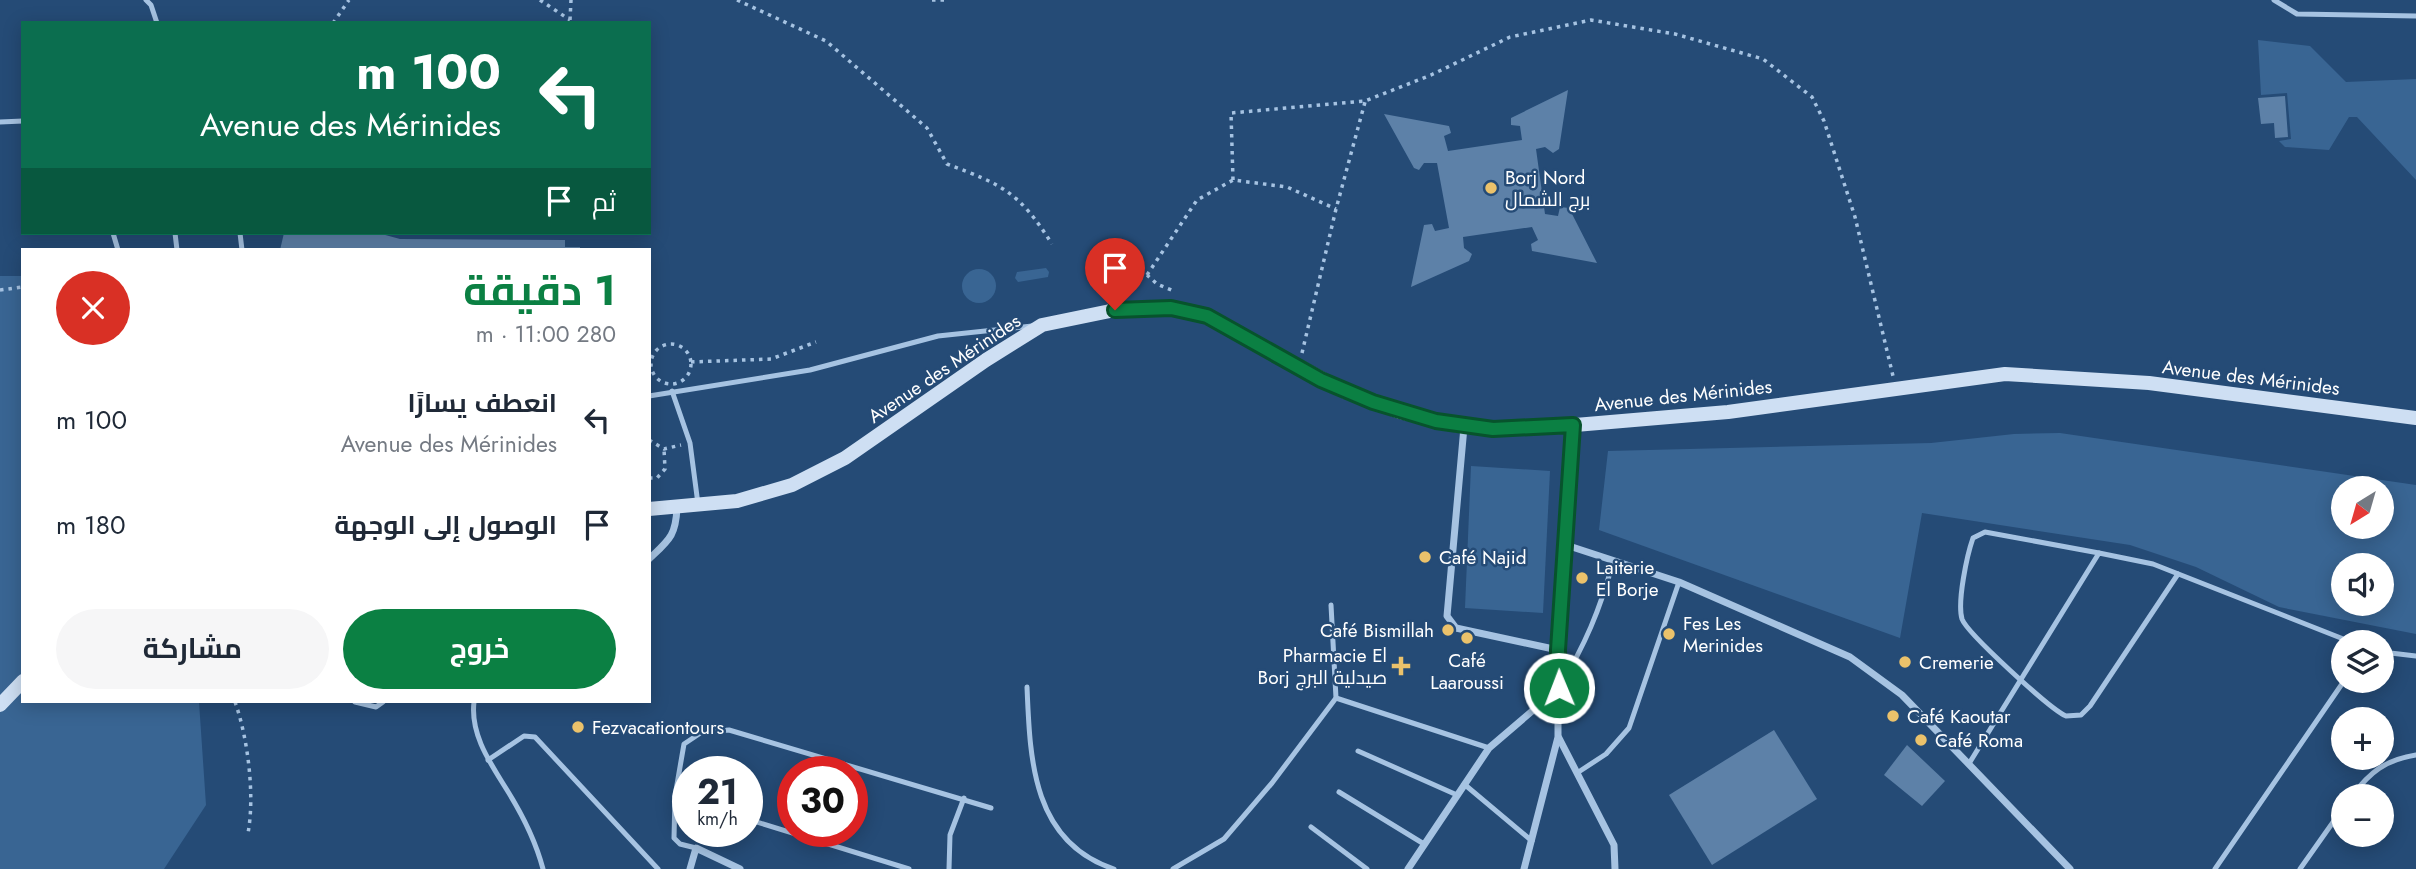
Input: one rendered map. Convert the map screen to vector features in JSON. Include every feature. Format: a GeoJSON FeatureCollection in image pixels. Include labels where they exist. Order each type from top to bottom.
{"type":"FeatureCollection","features":[{"type":"Feature","properties":{"kind":"main road","name":"Avenue des Mérinides"},"geometry":{"type":"LineString","coordinates":[[651,509],[698,506],[770,492],[831,466],[1042,325],[1115,310],[1183,309],[1216,319],[1298,368],[1373,402],[1464,427],[1514,429],[1728,412],[1982,376],[2050,375],[2149,383],[2416,418]]}},
{"type":"Feature","properties":{"kind":"main road"},"geometry":{"type":"LineString","coordinates":[[0,705],[21,683]]}},
{"type":"Feature","properties":{"kind":"street"},"geometry":{"type":"LineString","coordinates":[[1524,869],[1558,737],[1558,650],[1573,425]]}},
{"type":"Feature","properties":{"kind":"street"},"geometry":{"type":"LineString","coordinates":[[1464,427],[1447,616],[1456,628],[1558,650]]}},
{"type":"Feature","properties":{"kind":"street"},"geometry":{"type":"LineString","coordinates":[[651,557],[671,538],[677,527],[677,508]]}},
{"type":"Feature","properties":{"kind":"street"},"geometry":{"type":"LineString","coordinates":[[1566,545],[1679,582],[1850,657],[1902,695],[1970,762],[2070,869]]}},
{"type":"Feature","properties":{"kind":"street"},"geometry":{"type":"LineString","coordinates":[[1408,869],[1489,748],[1559,688]]}},
{"type":"Feature","properties":{"kind":"street"},"geometry":{"type":"LineString","coordinates":[[1558,737],[1614,845],[1616,868]]}},
{"type":"Feature","properties":{"kind":"street"},"geometry":{"type":"LineString","coordinates":[[690,869],[696,848],[740,869]]}},
{"type":"Feature","properties":{"kind":"lane"},"geometry":{"type":"LineString","coordinates":[[146,0],[151,5],[156,21]]}},
{"type":"Feature","properties":{"kind":"lane"},"geometry":{"type":"LineString","coordinates":[[2274,0],[2297,14],[2416,16]]}},
{"type":"Feature","properties":{"kind":"lane"},"geometry":{"type":"LineString","coordinates":[[0,122],[21,121]]}},
{"type":"Feature","properties":{"kind":"lane"},"geometry":{"type":"LineString","coordinates":[[651,396],[810,370],[938,335],[1042,325]]}},
{"type":"Feature","properties":{"kind":"lane"},"geometry":{"type":"LineString","coordinates":[[672,391],[690,443],[698,506]]}},
{"type":"Feature","properties":{"kind":"lane"},"geometry":{"type":"LineString","coordinates":[[2178,574],[2081,715],[2070,717],[2061,714],[2023,681],[1963,620],[1961,604],[1973,538],[1984,532],[2153,564],[2331,634]]}},
{"type":"Feature","properties":{"kind":"lane"},"geometry":{"type":"LineString","coordinates":[[1970,762],[2023,681],[2099,553]]}},
{"type":"Feature","properties":{"kind":"lane"},"geometry":{"type":"LineString","coordinates":[[1559,688],[1589,637],[1600,612],[1613,562]]}},
{"type":"Feature","properties":{"kind":"lane"},"geometry":{"type":"LineString","coordinates":[[1577,773],[1606,754],[1629,727],[1679,582]]}},
{"type":"Feature","properties":{"kind":"lane"},"geometry":{"type":"LineString","coordinates":[[1173,869],[1224,839],[1272,783],[1336,698],[1331,605]]}},
{"type":"Feature","properties":{"kind":"lane"},"geometry":{"type":"LineString","coordinates":[[2394,653],[2416,656]]}},
{"type":"Feature","properties":{"kind":"lane"},"geometry":{"type":"LineString","coordinates":[[1027,687],[1030,760],[1046,810],[1064,837],[1083,853],[1114,869]]}},
{"type":"Feature","properties":{"kind":"lane"},"geometry":{"type":"LineString","coordinates":[[2214,869],[2336,693]]}},
{"type":"Feature","properties":{"kind":"lane"},"geometry":{"type":"LineString","coordinates":[[1336,698],[1489,748]]}},
{"type":"Feature","properties":{"kind":"lane"},"geometry":{"type":"LineString","coordinates":[[359,703],[376,707],[382,703]]}},
{"type":"Feature","properties":{"kind":"lane"},"geometry":{"type":"LineString","coordinates":[[474,703],[473,713],[488,760],[538,849],[543,869]]}},
{"type":"Feature","properties":{"kind":"lane"},"geometry":{"type":"LineString","coordinates":[[682,756],[684,744],[702,732],[729,730],[991,808]]}},
{"type":"Feature","properties":{"kind":"lane"},"geometry":{"type":"LineString","coordinates":[[488,760],[524,736],[535,737],[656,866],[649,869]]}},
{"type":"Feature","properties":{"kind":"lane"},"geometry":{"type":"LineString","coordinates":[[1358,751],[1457,795]]}},
{"type":"Feature","properties":{"kind":"lane"},"geometry":{"type":"LineString","coordinates":[[2362,784],[2374,769],[2388,761],[2416,755]]}},
{"type":"Feature","properties":{"kind":"lane"},"geometry":{"type":"LineString","coordinates":[[1464,784],[1531,841]]}},
{"type":"Feature","properties":{"kind":"lane"},"geometry":{"type":"LineString","coordinates":[[1339,792],[1424,844]]}},
{"type":"Feature","properties":{"kind":"lane"},"geometry":{"type":"LineString","coordinates":[[949,869],[950,835],[964,798]]}},
{"type":"Feature","properties":{"kind":"lane"},"geometry":{"type":"LineString","coordinates":[[763,824],[909,869]]}},
{"type":"Feature","properties":{"kind":"lane"},"geometry":{"type":"LineString","coordinates":[[2300,869],[2331,825]]}},
{"type":"Feature","properties":{"kind":"lane"},"geometry":{"type":"LineString","coordinates":[[1311,827],[1367,869]]}},
{"type":"Feature","properties":{"kind":"lane"},"geometry":{"type":"LineString","coordinates":[[692,847],[696,848]]}},
{"type":"Feature","properties":{"kind":"path"},"geometry":{"type":"LineString","coordinates":[[334,21],[349,0]]}},
{"type":"Feature","properties":{"kind":"path"},"geometry":{"type":"LineString","coordinates":[[540,0],[570,20],[570,0]]}},
{"type":"Feature","properties":{"kind":"path"},"geometry":{"type":"LineString","coordinates":[[737,0],[827,41],[927,128],[947,164],[1001,184],[1030,209],[1052,244]]}},
{"type":"Feature","properties":{"kind":"path"},"geometry":{"type":"LineString","coordinates":[[932,0],[948,0]]}},
{"type":"Feature","properties":{"kind":"path"},"geometry":{"type":"LineString","coordinates":[[1233,180],[1231,113],[1365,102],[1510,37],[1591,20],[1675,34],[1763,59],[1812,97],[1824,121],[1855,217],[1896,388]]}},
{"type":"Feature","properties":{"kind":"path"},"geometry":{"type":"LineString","coordinates":[[1298,368],[1335,209],[1365,102]]}},
{"type":"Feature","properties":{"kind":"path"},"geometry":{"type":"LineString","coordinates":[[1147,275],[1197,200],[1233,180],[1287,187],[1335,209]]}},
{"type":"Feature","properties":{"kind":"path"},"geometry":{"type":"LineString","coordinates":[[0,290],[21,288]]}},
{"type":"Feature","properties":{"kind":"path"},"geometry":{"type":"LineString","coordinates":[[691,362],[771,359],[816,342]]}},
{"type":"Feature","properties":{"kind":"path"},"geometry":{"type":"LineString","coordinates":[[672,344],[685,349],[691,362],[688,375],[670,384],[658,379],[651,367],[654,353],[672,344]]}},
{"type":"Feature","properties":{"kind":"path"},"geometry":{"type":"LineString","coordinates":[[651,441],[664,449],[690,443]]}},
{"type":"Feature","properties":{"kind":"path"},"geometry":{"type":"LineString","coordinates":[[651,478],[657,478],[665,469],[664,449]]}},
{"type":"Feature","properties":{"kind":"path"},"geometry":{"type":"LineString","coordinates":[[235,703],[249,774],[252,805],[248,833]]}},
{"type":"Feature","properties":{"kind":"shaded area"},"geometry":{"type":"Polygon","coordinates":[[[2258,40],[2310,46],[2346,82],[2416,79],[2416,180],[2357,117],[2349,117],[2329,150],[2285,147],[2279,141],[2291,139],[2287,93],[2261,95],[2258,40]]]}},
{"type":"Feature","properties":{"kind":"shaded area"},"geometry":{"type":"Polygon","coordinates":[[[1046,268],[1048,277],[1018,282],[1015,278],[1017,272],[1046,268]]]}},
{"type":"Feature","properties":{"kind":"shaded area"},"geometry":{"type":"Polygon","coordinates":[[[979,269],[991,274],[996,286],[991,298],[979,303],[967,298],[962,286],[967,274],[979,269]]]}},
{"type":"Feature","properties":{"kind":"shaded area"},"geometry":{"type":"Polygon","coordinates":[[[0,276],[21,276],[21,703],[199,703],[206,805],[164,869],[0,869],[0,276]]]}},
{"type":"Feature","properties":{"kind":"shaded area"},"geometry":{"type":"Polygon","coordinates":[[[2060,433],[2354,476],[2331,476],[2331,539],[2394,539],[2394,482],[2416,485],[2416,634],[2279,607],[2196,567],[2130,545],[1922,513],[1900,638],[1599,530],[1608,451],[1931,443],[2014,434],[2060,433]]]}},
{"type":"Feature","properties":{"kind":"shaded area"},"geometry":{"type":"Polygon","coordinates":[[[1471,466],[1550,471],[1543,613],[1465,608],[1471,466]]]}},
{"type":"Feature","properties":{"kind":"building","name":"Borj Nord برج الشمال"},"geometry":{"type":"Polygon","coordinates":[[[1568,90],[1559,149],[1553,153],[1545,147],[1536,149],[1545,214],[1558,216],[1560,207],[1569,208],[1597,263],[1532,251],[1531,244],[1538,240],[1532,227],[1463,237],[1464,248],[1472,254],[1469,261],[1411,287],[1424,225],[1432,224],[1435,231],[1449,228],[1437,163],[1424,163],[1419,170],[1414,168],[1384,114],[1449,126],[1451,133],[1444,136],[1448,151],[1522,140],[1520,126],[1511,125],[1511,118],[1568,90]]]}},
{"type":"Feature","properties":{"kind":"building"},"geometry":{"type":"Polygon","coordinates":[[[2285,96],[2288,137],[2275,138],[2274,123],[2261,124],[2258,98],[2285,96]]]}},
{"type":"Feature","properties":{"kind":"building"},"geometry":{"type":"Polygon","coordinates":[[[284,235],[565,240],[565,247],[580,247],[580,248],[280,248],[284,235]]]}},
{"type":"Feature","properties":{"kind":"building"},"geometry":{"type":"Polygon","coordinates":[[[1774,730],[1817,799],[1712,865],[1669,795],[1774,730]]]}},
{"type":"Feature","properties":{"kind":"building"},"geometry":{"type":"Polygon","coordinates":[[[1907,745],[1945,781],[1922,806],[1884,775],[1907,745]]]}},
{"type":"Feature","properties":{"kind":"place","name":"Borj Nord برج الشمال"},"geometry":{"type":"Point","coordinates":[1491,188]}},
{"type":"Feature","properties":{"kind":"place","name":"Café Najid"},"geometry":{"type":"Point","coordinates":[1425,557]}},
{"type":"Feature","properties":{"kind":"place","name":"Laiterie El Borje"},"geometry":{"type":"Point","coordinates":[1582,578]}},
{"type":"Feature","properties":{"kind":"place","name":"Café Bismillah"},"geometry":{"type":"Point","coordinates":[1448,630]}},
{"type":"Feature","properties":{"kind":"place","name":"Fes Les Merinides"},"geometry":{"type":"Point","coordinates":[1669,634]}},
{"type":"Feature","properties":{"kind":"place","name":"Café Laaroussi"},"geometry":{"type":"Point","coordinates":[1467,638]}},
{"type":"Feature","properties":{"kind":"place","name":"Cremerie"},"geometry":{"type":"Point","coordinates":[1905,662]}},
{"type":"Feature","properties":{"kind":"place","name":"Pharmacie El Borj صيدلية البرج"},"geometry":{"type":"Point","coordinates":[1401,666]}},
{"type":"Feature","properties":{"kind":"place","name":"Café Kaoutar"},"geometry":{"type":"Point","coordinates":[1893,716]}},
{"type":"Feature","properties":{"kind":"place","name":"Fezvacationtours"},"geometry":{"type":"Point","coordinates":[578,727]}},
{"type":"Feature","properties":{"kind":"place","name":"Café Roma"},"geometry":{"type":"Point","coordinates":[1921,740]}},
{"type":"Feature","properties":{"kind":"route"},"geometry":{"type":"LineString","coordinates":[[1115,310],[1171,308],[1216,319],[1321,380],[1399,412],[1464,427],[1514,429],[1573,425],[1558,650],[1559,688]]}}]}
